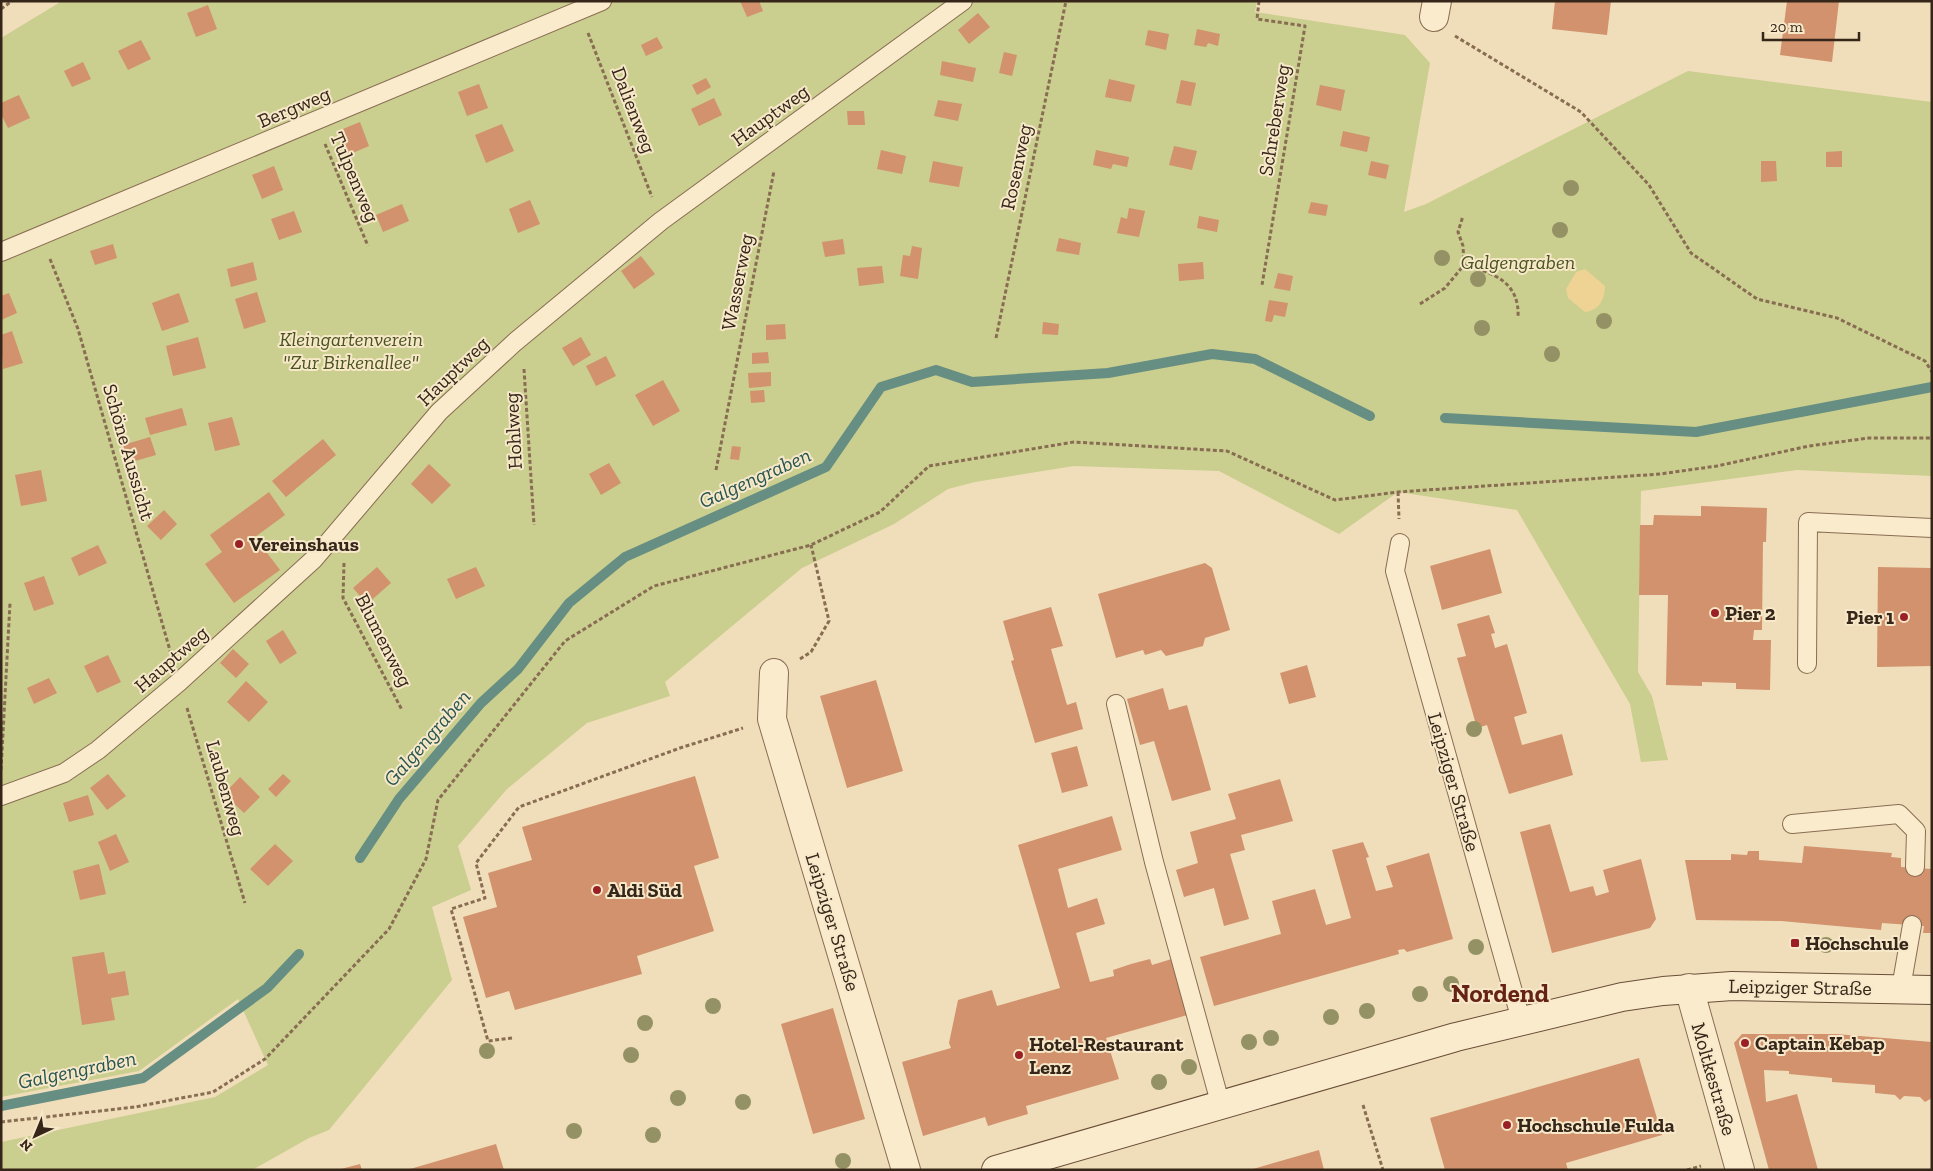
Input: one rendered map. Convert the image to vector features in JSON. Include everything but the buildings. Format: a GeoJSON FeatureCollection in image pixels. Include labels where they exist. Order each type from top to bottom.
{"type":"FeatureCollection","features":[{"type":"Feature","properties":{"kind":"main road","name":"Leipziger Straße"},"geometry":{"type":"LineString","coordinates":[[774,673],[772,719],[906,1170]]}},
{"type":"Feature","properties":{"kind":"main road","name":"Leipziger Straße"},"geometry":{"type":"LineString","coordinates":[[996,1170],[1521,1020],[1622,997],[1689,988],[1732,986],[1932,990]]}},
{"type":"Feature","properties":{"kind":"main road","name":"Moltkestraße"},"geometry":{"type":"LineString","coordinates":[[1689,988],[1740,1170]]}},
{"type":"Feature","properties":{"kind":"lane","name":"Bergweg"},"geometry":{"type":"LineString","coordinates":[[1,252],[602,1]]}},
{"type":"Feature","properties":{"kind":"lane","name":"Hauptweg"},"geometry":{"type":"LineString","coordinates":[[1,796],[64,773],[98,750],[179,682],[314,559],[439,412],[522,336],[661,221],[963,1]]}},
{"type":"Feature","properties":{"kind":"lane"},"geometry":{"type":"LineString","coordinates":[[1807,664],[1808,522],[1932,528]]}},
{"type":"Feature","properties":{"kind":"lane","name":"Leipziger Straße"},"geometry":{"type":"LineString","coordinates":[[1400,543],[1395,571],[1521,1020]]}},
{"type":"Feature","properties":{"kind":"lane"},"geometry":{"type":"LineString","coordinates":[[1116,704],[1154,862],[1221,1106]]}},
{"type":"Feature","properties":{"kind":"lane"},"geometry":{"type":"LineString","coordinates":[[1792,824],[1899,814],[1916,831],[1916,867]]}},
{"type":"Feature","properties":{"kind":"lane"},"geometry":{"type":"LineString","coordinates":[[1901,988],[1912,925]]}},
{"type":"Feature","properties":{"kind":"path"},"geometry":{"type":"LineString","coordinates":[[1,9],[12,1]]}},
{"type":"Feature","properties":{"kind":"path","name":"Rosenweg"},"geometry":{"type":"LineString","coordinates":[[996,338],[1066,1]]}},
{"type":"Feature","properties":{"kind":"path","name":"Schreberweg"},"geometry":{"type":"LineString","coordinates":[[1260,1],[1256,19],[1305,26],[1262,285]]}},
{"type":"Feature","properties":{"kind":"path","name":"Dalienweg"},"geometry":{"type":"LineString","coordinates":[[579,11],[661,221]]}},
{"type":"Feature","properties":{"kind":"path"},"geometry":{"type":"LineString","coordinates":[[1440,17],[1580,112],[1649,185],[1691,253],[1757,299],[1837,318],[1925,361],[1932,372]]}},
{"type":"Feature","properties":{"kind":"path","name":"Tulpenweg"},"geometry":{"type":"LineString","coordinates":[[315,121],[368,246]]}},
{"type":"Feature","properties":{"kind":"path","name":"Wasserweg"},"geometry":{"type":"LineString","coordinates":[[716,470],[775,167]]}},
{"type":"Feature","properties":{"kind":"path"},"geometry":{"type":"LineString","coordinates":[[1420,304],[1445,288],[1464,265],[1463,246],[1458,232],[1463,216]]}},
{"type":"Feature","properties":{"kind":"path","name":"Schöne Aussicht"},"geometry":{"type":"LineString","coordinates":[[41,235],[78,329],[179,682]]}},
{"type":"Feature","properties":{"kind":"path"},"geometry":{"type":"LineString","coordinates":[[1464,265],[1492,273],[1507,284],[1518,303],[1518,318]]}},
{"type":"Feature","properties":{"kind":"path","name":"Hohlweg"},"geometry":{"type":"LineString","coordinates":[[522,336],[534,525]]}},
{"type":"Feature","properties":{"kind":"path"},"geometry":{"type":"LineString","coordinates":[[1,1122],[135,1107],[213,1092],[265,1059],[389,929],[426,859],[438,800],[565,641],[654,586],[811,545],[880,512],[929,466],[1074,442],[1227,451],[1335,500],[1398,492],[1660,474],[1717,466],[1810,446],[1869,438],[1932,438]]}},
{"type":"Feature","properties":{"kind":"path","name":"Blumenweg"},"geometry":{"type":"LineString","coordinates":[[346,522],[343,598],[402,710]]}},
{"type":"Feature","properties":{"kind":"path"},"geometry":{"type":"LineString","coordinates":[[774,673],[811,652],[829,621],[811,545]]}},
{"type":"Feature","properties":{"kind":"path"},"geometry":{"type":"LineString","coordinates":[[1,774],[10,603]]}},
{"type":"Feature","properties":{"kind":"path","name":"Laubenweg"},"geometry":{"type":"LineString","coordinates":[[179,682],[244,903]]}},
{"type":"Feature","properties":{"kind":"path"},"geometry":{"type":"LineString","coordinates":[[512,1038],[488,1041],[451,909],[485,898],[476,863],[519,807],[680,748],[772,719]]}},
{"type":"Feature","properties":{"kind":"path"},"geometry":{"type":"LineString","coordinates":[[1363,1105],[1383,1170]]}},
{"type":"Feature","properties":{"kind":"path"},"geometry":{"type":"LineString","coordinates":[[1687,1170],[1701,1166]]}},
{"type":"Feature","properties":{"kind":"green space","name":"Kleingartenverein \"Zur Birkenallee\""},"geometry":{"type":"Polygon","coordinates":[[[62,1],[1257,1],[1255,12],[1405,35],[1430,63],[1404,212],[1426,204],[1688,71],[1932,102],[1932,476],[1797,470],[1641,491],[1638,672],[1652,696],[1668,760],[1641,762],[1630,704],[1517,510],[1398,492],[1339,534],[1219,471],[1074,466],[975,482],[948,489],[894,524],[802,568],[665,682],[670,696],[587,723],[507,789],[458,846],[471,890],[432,907],[452,980],[329,1130],[309,1138],[252,1170],[1,1170],[1,1142],[215,1097],[268,1065],[238,999],[139,1071],[1,1097],[1,38],[62,1]]]}},
{"type":"Feature","properties":{"kind":"sand"},"geometry":{"type":"Polygon","coordinates":[[[1585,269],[1605,286],[1604,296],[1598,307],[1585,312],[1568,298],[1566,289],[1576,272],[1585,269]]]}},
{"type":"Feature","properties":{"kind":"waterway","name":"Galgengraben"},"geometry":{"type":"LineString","coordinates":[[360,858],[399,799],[481,703],[518,669],[569,603],[625,557],[826,467],[881,387],[936,370],[972,382],[1108,373],[1212,354],[1255,359],[1370,416]]}},
{"type":"Feature","properties":{"kind":"waterway","name":"Galgengraben"},"geometry":{"type":"LineString","coordinates":[[1445,418],[1696,432],[1932,387]]}},
{"type":"Feature","properties":{"kind":"waterway","name":"Galgengraben"},"geometry":{"type":"LineString","coordinates":[[1,1106],[143,1078],[267,988],[299,954]]}},
{"type":"Feature","properties":{"kind":"place","name":"Vereinshaus"},"geometry":{"type":"Point","coordinates":[239,544]}},
{"type":"Feature","properties":{"kind":"place","name":"Pier 2"},"geometry":{"type":"Point","coordinates":[1715,613]}},
{"type":"Feature","properties":{"kind":"place","name":"Pier 1"},"geometry":{"type":"Point","coordinates":[1904,617]}},
{"type":"Feature","properties":{"kind":"place","name":"Aldi Süd"},"geometry":{"type":"Point","coordinates":[597,890]}},
{"type":"Feature","properties":{"kind":"place","name":"Hochschule"},"geometry":{"type":"Point","coordinates":[1795,943]}},
{"type":"Feature","properties":{"kind":"place","name":"Captain Kebap"},"geometry":{"type":"Point","coordinates":[1745,1043]}},
{"type":"Feature","properties":{"kind":"place","name":"Hotel-Restaurant Lenz"},"geometry":{"type":"Point","coordinates":[1019,1055]}},
{"type":"Feature","properties":{"kind":"place","name":"Hochschule Fulda"},"geometry":{"type":"Point","coordinates":[1507,1125]}},
{"type":"Feature","properties":{"kind":"district","name":"Nordend"},"geometry":{"type":"Point","coordinates":[1500,993]}}]}
